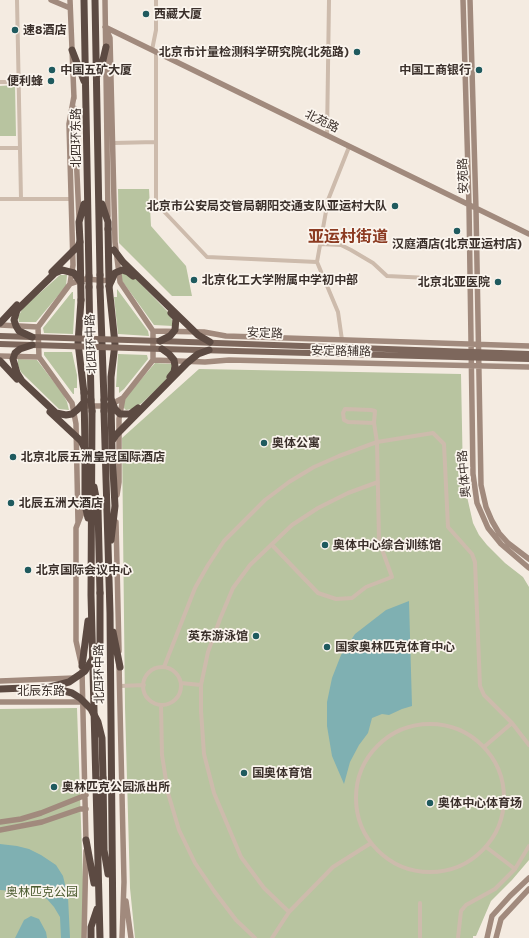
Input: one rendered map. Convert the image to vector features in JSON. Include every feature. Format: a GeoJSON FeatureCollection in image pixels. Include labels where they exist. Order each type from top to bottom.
{"type":"FeatureCollection","features":[{"type":"Feature","properties":{"kind":"highway","name":"北四环东路"},"geometry":{"type":"LineString","coordinates":[[84,0],[89,276]]}},
{"type":"Feature","properties":{"kind":"highway","name":"北四环东路"},"geometry":{"type":"LineString","coordinates":[[95,0],[100,194],[100,275]]}},
{"type":"Feature","properties":{"kind":"highway"},"geometry":{"type":"LineString","coordinates":[[97,85],[106,47]]}},
{"type":"Feature","properties":{"kind":"highway"},"geometry":{"type":"LineString","coordinates":[[72,50],[86,87]]}},
{"type":"Feature","properties":{"kind":"highway"},"geometry":{"type":"LineString","coordinates":[[100,194],[108,225],[109,299],[115,344],[111,391],[108,400],[112,440],[115,506],[108,560]]}},
{"type":"Feature","properties":{"kind":"highway"},"geometry":{"type":"LineString","coordinates":[[87,196],[79,222],[81,300],[78,343],[84,393],[88,400],[85,450],[85,505],[90,530]]}},
{"type":"Feature","properties":{"kind":"highway"},"geometry":{"type":"LineString","coordinates":[[108,240],[123,262],[209,346],[187,364],[112,440]]}},
{"type":"Feature","properties":{"kind":"highway"},"geometry":{"type":"LineString","coordinates":[[0,324],[30,292],[68,257],[80,242]]}},
{"type":"Feature","properties":{"kind":"highway"},"geometry":{"type":"LineString","coordinates":[[81,283],[74,273],[62,270],[55,273],[17,310],[14,320],[16,326],[19,331],[32,341],[15,353],[13,359],[17,373],[22,381],[56,413],[66,415],[72,414],[88,400]]}},
{"type":"Feature","properties":{"kind":"highway"},"geometry":{"type":"LineString","coordinates":[[109,286],[115,272],[122,270],[128,272],[176,318],[175,330],[170,336],[160,341]]}},
{"type":"Feature","properties":{"kind":"highway","name":"北四环中路"},"geometry":{"type":"LineString","coordinates":[[100,275],[108,400],[104,411],[110,613],[113,938]]}},
{"type":"Feature","properties":{"kind":"highway","name":"北四环中路"},"geometry":{"type":"LineString","coordinates":[[89,276],[88,400],[92,411],[90,530],[91,595],[100,938]]}},
{"type":"Feature","properties":{"kind":"highway"},"geometry":{"type":"LineString","coordinates":[[108,400],[120,414],[130,414],[164,385],[174,372],[175,366],[174,360],[162,348]]}},
{"type":"Feature","properties":{"kind":"highway"},"geometry":{"type":"LineString","coordinates":[[0,361],[59,421],[81,441],[85,450]]}},
{"type":"Feature","properties":{"kind":"highway"},"geometry":{"type":"LineString","coordinates":[[50,688],[64,684],[78,677],[85,671],[96,653],[100,642],[98,508],[91,470]]}},
{"type":"Feature","properties":{"kind":"highway"},"geometry":{"type":"LineString","coordinates":[[82,666],[91,595]]}},
{"type":"Feature","properties":{"kind":"highway"},"geometry":{"type":"LineString","coordinates":[[110,613],[120,667]]}},
{"type":"Feature","properties":{"kind":"highway"},"geometry":{"type":"LineString","coordinates":[[0,689],[61,689],[80,698],[91,709],[98,722],[102,738],[104,850],[112,898]]}},
{"type":"Feature","properties":{"kind":"highway"},"geometry":{"type":"LineString","coordinates":[[86,840],[98,903],[91,927],[91,938]]}},
{"type":"Feature","properties":{"kind":"main road","name":"安定路"},"geometry":{"type":"LineString","coordinates":[[0,336],[32,341],[162,348],[209,346],[220,342],[471,355]]}},
{"type":"Feature","properties":{"kind":"main road","name":"安定路"},"geometry":{"type":"LineString","coordinates":[[0,344],[32,341],[160,341],[209,346],[220,350],[471,355],[529,354]]}},
{"type":"Feature","properties":{"kind":"main road","name":"安定路"},"geometry":{"type":"LineString","coordinates":[[478,355],[529,360]]}},
{"type":"Feature","properties":{"kind":"street"},"geometry":{"type":"LineString","coordinates":[[17,0],[21,199]]}},
{"type":"Feature","properties":{"kind":"street"},"geometry":{"type":"LineString","coordinates":[[51,0],[70,8]]}},
{"type":"Feature","properties":{"kind":"street","name":"北四环东路"},"geometry":{"type":"LineString","coordinates":[[70,0],[79,222]]}},
{"type":"Feature","properties":{"kind":"street"},"geometry":{"type":"LineString","coordinates":[[105,0],[108,225]]}},
{"type":"Feature","properties":{"kind":"street"},"geometry":{"type":"LineString","coordinates":[[156,0],[154,51],[156,203],[207,257],[317,262]]}},
{"type":"Feature","properties":{"kind":"street"},"geometry":{"type":"LineString","coordinates":[[327,136],[329,0]]}},
{"type":"Feature","properties":{"kind":"street","name":"安苑路"},"geometry":{"type":"LineString","coordinates":[[463,0],[470,206],[471,355]]}},
{"type":"Feature","properties":{"kind":"street","name":"安苑路"},"geometry":{"type":"LineString","coordinates":[[470,0],[476,209],[478,355]]}},
{"type":"Feature","properties":{"kind":"street"},"geometry":{"type":"LineString","coordinates":[[72,403],[86,406],[108,406],[123,398],[153,360],[153,330],[120,282],[115,242],[110,38],[106,27]]}},
{"type":"Feature","properties":{"kind":"street","name":"北苑路"},"geometry":{"type":"LineString","coordinates":[[106,27],[529,234]]}},
{"type":"Feature","properties":{"kind":"street"},"geometry":{"type":"LineString","coordinates":[[0,82],[19,82]]}},
{"type":"Feature","properties":{"kind":"street"},"geometry":{"type":"LineString","coordinates":[[74,96],[69,124],[73,265],[70,284],[38,326],[39,356],[72,403],[76,424],[78,523]]}},
{"type":"Feature","properties":{"kind":"street"},"geometry":{"type":"LineString","coordinates":[[112,143],[156,142]]}},
{"type":"Feature","properties":{"kind":"street"},"geometry":{"type":"LineString","coordinates":[[342,340],[338,312],[317,262],[328,200],[349,146]]}},
{"type":"Feature","properties":{"kind":"street"},"geometry":{"type":"LineString","coordinates":[[0,148],[20,148]]}},
{"type":"Feature","properties":{"kind":"street"},"geometry":{"type":"LineString","coordinates":[[0,199],[71,199]]}},
{"type":"Feature","properties":{"kind":"street"},"geometry":{"type":"LineString","coordinates":[[320,244],[341,245],[373,263],[387,276],[470,280]]}},
{"type":"Feature","properties":{"kind":"street"},"geometry":{"type":"LineString","coordinates":[[70,284],[85,279],[120,282]]}},
{"type":"Feature","properties":{"kind":"street"},"geometry":{"type":"LineString","coordinates":[[0,324],[38,326]]}},
{"type":"Feature","properties":{"kind":"street","name":"安定路辅路"},"geometry":{"type":"LineString","coordinates":[[153,330],[204,332],[226,336],[526,346]]}},
{"type":"Feature","properties":{"kind":"street"},"geometry":{"type":"LineString","coordinates":[[526,346],[529,349]]}},
{"type":"Feature","properties":{"kind":"street","name":"奥体中路"},"geometry":{"type":"LineString","coordinates":[[471,355],[473,474],[477,503],[488,528],[496,538],[529,568]]}},
{"type":"Feature","properties":{"kind":"street","name":"奥体中路"},"geometry":{"type":"LineString","coordinates":[[478,355],[480,473],[486,507],[492,521],[508,543],[529,559]]}},
{"type":"Feature","properties":{"kind":"street"},"geometry":{"type":"LineString","coordinates":[[0,356],[39,356]]}},
{"type":"Feature","properties":{"kind":"street","name":"安定路辅路"},"geometry":{"type":"LineString","coordinates":[[153,360],[205,362],[229,360],[529,367]]}},
{"type":"Feature","properties":{"kind":"street","name":"北四环中路"},"geometry":{"type":"LineString","coordinates":[[122,938],[124,882],[115,506],[119,482],[119,419],[123,398]]}},
{"type":"Feature","properties":{"kind":"street"},"geometry":{"type":"LineString","coordinates":[[272,545],[318,593],[336,599],[352,598],[366,587],[392,577],[379,541],[377,442],[374,423],[375,411],[345,409],[343,413],[344,420],[348,422],[374,423]]}},
{"type":"Feature","properties":{"kind":"street"},"geometry":{"type":"LineString","coordinates":[[164,667],[195,588],[224,541],[238,525],[265,500],[289,482],[314,467],[339,456],[377,442],[433,433],[444,444],[448,527],[472,554],[475,562],[480,686],[484,695],[512,723],[529,745]]}},
{"type":"Feature","properties":{"kind":"street"},"geometry":{"type":"LineString","coordinates":[[289,912],[264,888],[241,857],[214,793],[204,754],[200,711],[201,686],[208,652],[233,588],[250,565],[292,525],[318,508],[348,493],[378,482]]}},
{"type":"Feature","properties":{"kind":"street","name":"北四环中路"},"geometry":{"type":"LineString","coordinates":[[84,938],[86,795],[82,666],[76,641],[76,528],[85,505]]}},
{"type":"Feature","properties":{"kind":"street"},"geometry":{"type":"LineString","coordinates":[[164,667],[175,672],[181,683],[181,688],[176,699],[172,702],[161,705],[150,700],[146,696],[144,685],[145,679],[152,670],[164,667]]}},
{"type":"Feature","properties":{"kind":"street","name":"北辰东路"},"geometry":{"type":"LineString","coordinates":[[3,681],[82,678]]}},
{"type":"Feature","properties":{"kind":"street"},"geometry":{"type":"LineString","coordinates":[[0,685],[3,681]]}},
{"type":"Feature","properties":{"kind":"street"},"geometry":{"type":"LineString","coordinates":[[181,683],[201,686]]}},
{"type":"Feature","properties":{"kind":"street"},"geometry":{"type":"LineString","coordinates":[[120,686],[144,685]]}},
{"type":"Feature","properties":{"kind":"street"},"geometry":{"type":"LineString","coordinates":[[0,698],[8,702]]}},
{"type":"Feature","properties":{"kind":"street","name":"北辰东路"},"geometry":{"type":"LineString","coordinates":[[0,702],[82,702]]}},
{"type":"Feature","properties":{"kind":"street"},"geometry":{"type":"LineString","coordinates":[[161,705],[162,755],[168,793],[179,830],[195,863],[214,891],[236,920],[255,938]]}},
{"type":"Feature","properties":{"kind":"street"},"geometry":{"type":"LineString","coordinates":[[484,747],[512,723]]}},
{"type":"Feature","properties":{"kind":"street"},"geometry":{"type":"LineString","coordinates":[[434,724],[464,732],[484,747],[498,768],[503,784],[504,801],[499,826],[486,847],[473,859],[458,868],[432,873],[414,871],[398,865],[383,856],[371,843],[362,826],[356,802],[357,790],[364,766],[370,755],[393,734],[410,727],[434,724]]}},
{"type":"Feature","properties":{"kind":"street"},"geometry":{"type":"LineString","coordinates":[[0,822],[35,815],[86,795]]}},
{"type":"Feature","properties":{"kind":"street"},"geometry":{"type":"LineString","coordinates":[[0,830],[36,824],[86,809]]}},
{"type":"Feature","properties":{"kind":"street"},"geometry":{"type":"LineString","coordinates":[[272,938],[289,912],[333,867],[371,843]]}},
{"type":"Feature","properties":{"kind":"street"},"geometry":{"type":"LineString","coordinates":[[458,938],[461,911],[466,905],[495,889],[515,869],[529,846]]}},
{"type":"Feature","properties":{"kind":"street"},"geometry":{"type":"LineString","coordinates":[[486,847],[515,869]]}},
{"type":"Feature","properties":{"kind":"street"},"geometry":{"type":"LineString","coordinates":[[487,938],[492,916],[529,878]]}},
{"type":"Feature","properties":{"kind":"street"},"geometry":{"type":"LineString","coordinates":[[124,882],[131,938]]}},
{"type":"Feature","properties":{"kind":"street"},"geometry":{"type":"LineString","coordinates":[[496,938],[501,919],[529,889]]}},
{"type":"Feature","properties":{"kind":"street"},"geometry":{"type":"LineString","coordinates":[[420,903],[420,938]]}},
{"type":"Feature","properties":{"kind":"green space"},"geometry":{"type":"Polygon","coordinates":[[[15,85],[16,136],[0,136],[0,86],[15,85]]]}},
{"type":"Feature","properties":{"kind":"green space"},"geometry":{"type":"Polygon","coordinates":[[[118,189],[149,189],[151,226],[186,266],[192,296],[172,296],[119,243],[118,189]]]}},
{"type":"Feature","properties":{"kind":"green space"},"geometry":{"type":"Polygon","coordinates":[[[120,273],[131,274],[168,312],[173,326],[154,325],[120,278],[120,273]]]}},
{"type":"Feature","properties":{"kind":"green space"},"geometry":{"type":"Polygon","coordinates":[[[60,275],[67,275],[66,286],[36,322],[19,322],[18,317],[23,308],[60,275]]]}},
{"type":"Feature","properties":{"kind":"green space"},"geometry":{"type":"Polygon","coordinates":[[[117,289],[148,331],[149,336],[118,334],[114,297],[117,297],[117,289]]]}},
{"type":"Feature","properties":{"kind":"green space"},"geometry":{"type":"Polygon","coordinates":[[[72,292],[73,299],[75,299],[73,334],[44,333],[43,328],[72,292]]]}},
{"type":"Feature","properties":{"kind":"green space"},"geometry":{"type":"Polygon","coordinates":[[[44,352],[72,352],[77,375],[77,388],[74,388],[74,394],[44,355],[44,352]]]}},
{"type":"Feature","properties":{"kind":"green space"},"geometry":{"type":"Polygon","coordinates":[[[118,354],[147,355],[148,359],[124,389],[119,393],[119,387],[116,387],[118,354]]]}},
{"type":"Feature","properties":{"kind":"green space"},"geometry":{"type":"Polygon","coordinates":[[[18,359],[37,360],[63,394],[69,410],[59,409],[21,372],[18,365],[18,359]]]}},
{"type":"Feature","properties":{"kind":"green space"},"geometry":{"type":"Polygon","coordinates":[[[155,363],[172,364],[173,370],[165,381],[142,403],[132,409],[126,410],[123,407],[126,397],[155,363]]]}},
{"type":"Feature","properties":{"kind":"green space","name":"国家奥林匹克体育中心"},"geometry":{"type":"Polygon","coordinates":[[[199,369],[461,374],[463,479],[473,523],[479,535],[487,545],[505,563],[523,577],[529,587],[529,860],[491,901],[476,936],[473,936],[473,938],[135,938],[130,888],[125,707],[122,438],[199,369]]]}},
{"type":"Feature","properties":{"kind":"green space","name":"奥林匹克公园"},"geometry":{"type":"Polygon","coordinates":[[[77,708],[85,938],[0,938],[0,709],[77,708]]]}},
{"type":"Feature","properties":{"kind":"water"},"geometry":{"type":"Polygon","coordinates":[[[409,601],[412,706],[389,715],[382,714],[372,718],[368,733],[359,745],[350,762],[344,784],[332,756],[327,726],[327,702],[332,678],[341,655],[355,634],[386,610],[409,601]]]}},
{"type":"Feature","properties":{"kind":"water"},"geometry":{"type":"Polygon","coordinates":[[[0,844],[29,849],[56,865],[63,876],[68,897],[70,938],[61,938],[60,917],[47,899],[35,893],[0,890],[0,844]]]}},
{"type":"Feature","properties":{"kind":"water"},"geometry":{"type":"Polygon","coordinates":[[[31,916],[39,919],[46,932],[47,938],[15,938],[24,920],[31,916]]]}},
{"type":"Feature","properties":{"kind":"place","name":"西藏大厦"},"geometry":{"type":"Point","coordinates":[146,14]}},
{"type":"Feature","properties":{"kind":"place","name":"速8酒店"},"geometry":{"type":"Point","coordinates":[15,30]}},
{"type":"Feature","properties":{"kind":"place","name":"北京市计量检测科学研究院(北苑路)"},"geometry":{"type":"Point","coordinates":[357,52]}},
{"type":"Feature","properties":{"kind":"place","name":"中国五矿大厦"},"geometry":{"type":"Point","coordinates":[52,70]}},
{"type":"Feature","properties":{"kind":"place","name":"中国工商银行"},"geometry":{"type":"Point","coordinates":[479,70]}},
{"type":"Feature","properties":{"kind":"place","name":"便利蜂"},"geometry":{"type":"Point","coordinates":[51,81]}},
{"type":"Feature","properties":{"kind":"place","name":"北京市公安局交管局朝阳交通支队亚运村大队"},"geometry":{"type":"Point","coordinates":[395,206]}},
{"type":"Feature","properties":{"kind":"place","name":"汉庭酒店(北京亚运村店)"},"geometry":{"type":"Point","coordinates":[457,231]}},
{"type":"Feature","properties":{"kind":"place","name":"北京化工大学附属中学初中部"},"geometry":{"type":"Point","coordinates":[194,280]}},
{"type":"Feature","properties":{"kind":"place","name":"北京北亚医院"},"geometry":{"type":"Point","coordinates":[498,282]}},
{"type":"Feature","properties":{"kind":"place","name":"奥体公寓"},"geometry":{"type":"Point","coordinates":[264,443]}},
{"type":"Feature","properties":{"kind":"place","name":"北京北辰五洲皇冠国际酒店"},"geometry":{"type":"Point","coordinates":[13,457]}},
{"type":"Feature","properties":{"kind":"place","name":"北辰五洲大酒店"},"geometry":{"type":"Point","coordinates":[11,503]}},
{"type":"Feature","properties":{"kind":"place","name":"奥体中心综合训练馆"},"geometry":{"type":"Point","coordinates":[325,545]}},
{"type":"Feature","properties":{"kind":"place","name":"北京国际会议中心"},"geometry":{"type":"Point","coordinates":[28,570]}},
{"type":"Feature","properties":{"kind":"place","name":"英东游泳馆"},"geometry":{"type":"Point","coordinates":[256,636]}},
{"type":"Feature","properties":{"kind":"place","name":"国家奥林匹克体育中心"},"geometry":{"type":"Point","coordinates":[327,647]}},
{"type":"Feature","properties":{"kind":"place","name":"国奥体育馆"},"geometry":{"type":"Point","coordinates":[244,773]}},
{"type":"Feature","properties":{"kind":"place","name":"奥林匹克公园派出所"},"geometry":{"type":"Point","coordinates":[54,787]}},
{"type":"Feature","properties":{"kind":"place","name":"奥体中心体育场"},"geometry":{"type":"Point","coordinates":[430,803]}},
{"type":"Feature","properties":{"kind":"district","name":"亚运村街道"},"geometry":{"type":"Point","coordinates":[348,237]}}]}
